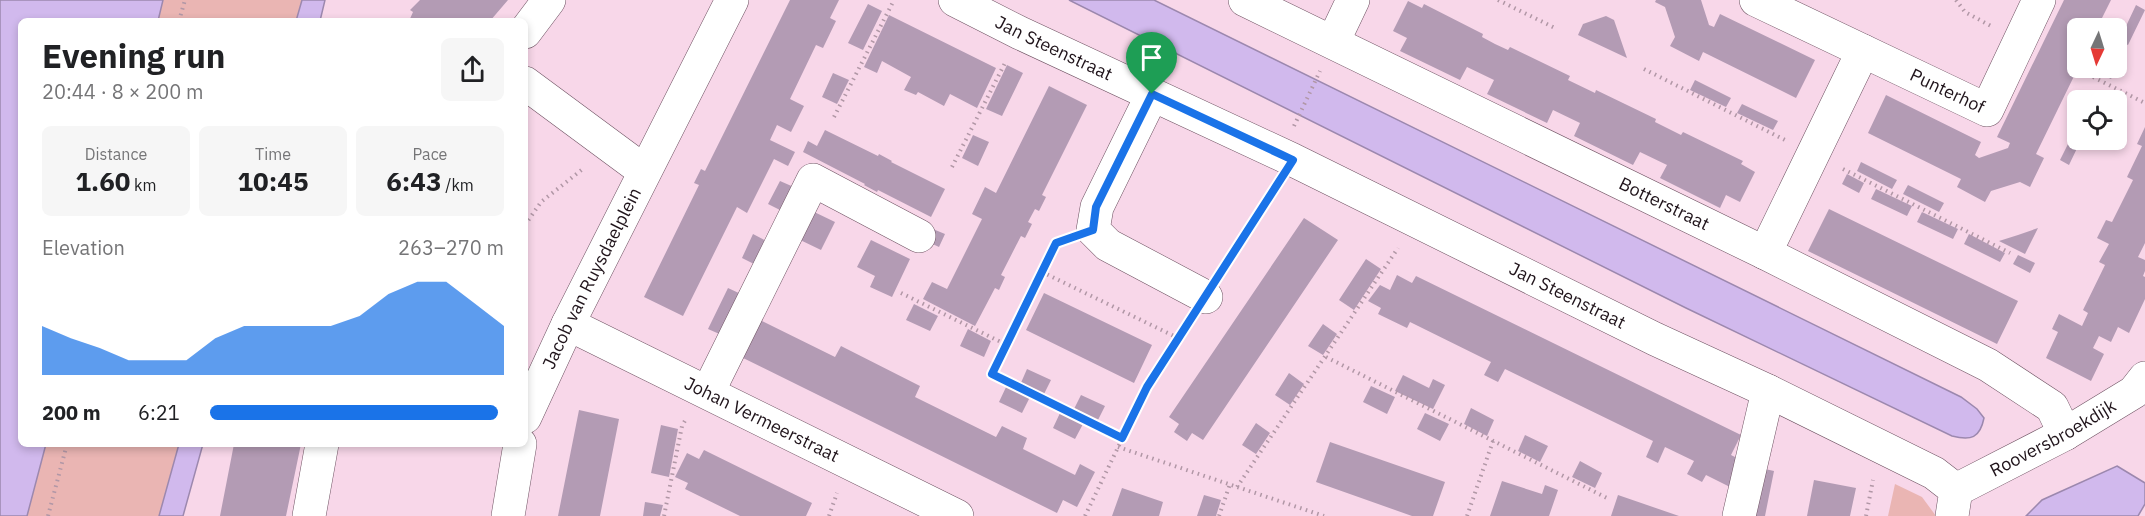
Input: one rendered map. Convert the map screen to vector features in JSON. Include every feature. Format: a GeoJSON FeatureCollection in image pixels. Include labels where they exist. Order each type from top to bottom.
{"type":"FeatureCollection","features":[{"type":"Feature","properties":{"kind":"street"},"geometry":{"type":"LineString","coordinates":[[528,28],[549,0]]}},
{"type":"Feature","properties":{"kind":"street","name":"Jacob van Ruysdaelplein"},"geometry":{"type":"LineString","coordinates":[[528,411],[644,171],[732,0]]}},
{"type":"Feature","properties":{"kind":"street","name":"Jan Steenstraat"},"geometry":{"type":"LineString","coordinates":[[955,0],[1152,94],[1293,145],[1417,219],[1654,339],[1768,391],[1935,473],[1954,503]]}},
{"type":"Feature","properties":{"kind":"street","name":"Botterstraat"},"geometry":{"type":"LineString","coordinates":[[1245,0],[1328,55],[1766,253],[1988,365],[2052,407],[2065,434]]}},
{"type":"Feature","properties":{"kind":"street"},"geometry":{"type":"LineString","coordinates":[[1328,55],[1353,0]]}},
{"type":"Feature","properties":{"kind":"street","name":"Punterhof"},"geometry":{"type":"LineString","coordinates":[[1756,0],[1987,110],[2039,0]]}},
{"type":"Feature","properties":{"kind":"street"},"geometry":{"type":"LineString","coordinates":[[1766,253],[1863,51]]}},
{"type":"Feature","properties":{"kind":"street","name":"Jacob van Ruysdaelplein"},"geometry":{"type":"LineString","coordinates":[[528,85],[644,171]]}},
{"type":"Feature","properties":{"kind":"street"},"geometry":{"type":"LineString","coordinates":[[1152,94],[1096,207],[1093,230],[1108,245],[1206,297]]}},
{"type":"Feature","properties":{"kind":"street"},"geometry":{"type":"LineString","coordinates":[[705,391],[813,180],[919,236]]}},
{"type":"Feature","properties":{"kind":"street","name":"Johan Vermeerstraat"},"geometry":{"type":"LineString","coordinates":[[568,324],[957,516]]}},
{"type":"Feature","properties":{"kind":"street","name":"Rooversbroekdijk"},"geometry":{"type":"LineString","coordinates":[[1954,503],[2134,392],[2145,378]]}},
{"type":"Feature","properties":{"kind":"street"},"geometry":{"type":"LineString","coordinates":[[1739,516],[1768,391]]}},
{"type":"Feature","properties":{"kind":"street"},"geometry":{"type":"LineString","coordinates":[[309,516],[321,447]]}},
{"type":"Feature","properties":{"kind":"street"},"geometry":{"type":"LineString","coordinates":[[508,516],[520,447]]}},
{"type":"Feature","properties":{"kind":"path"},"geometry":{"type":"LineString","coordinates":[[180,18],[184,0]]}},
{"type":"Feature","properties":{"kind":"path"},"geometry":{"type":"LineString","coordinates":[[834,117],[894,0]]}},
{"type":"Feature","properties":{"kind":"path"},"geometry":{"type":"LineString","coordinates":[[1498,0],[1555,28]]}},
{"type":"Feature","properties":{"kind":"path"},"geometry":{"type":"LineString","coordinates":[[952,166],[1020,33]]}},
{"type":"Feature","properties":{"kind":"path"},"geometry":{"type":"LineString","coordinates":[[1085,516],[1147,387],[1206,297],[1293,145],[1328,55]]}},
{"type":"Feature","properties":{"kind":"path"},"geometry":{"type":"LineString","coordinates":[[2095,78],[2145,103]]}},
{"type":"Feature","properties":{"kind":"path"},"geometry":{"type":"LineString","coordinates":[[528,221],[541,202],[611,147]]}},
{"type":"Feature","properties":{"kind":"path"},"geometry":{"type":"LineString","coordinates":[[1237,487],[1417,219]]}},
{"type":"Feature","properties":{"kind":"path"},"geometry":{"type":"LineString","coordinates":[[1093,230],[1056,243],[992,374],[1122,438]]}},
{"type":"Feature","properties":{"kind":"path"},"geometry":{"type":"LineString","coordinates":[[1042,272],[1178,338]]}},
{"type":"Feature","properties":{"kind":"path"},"geometry":{"type":"LineString","coordinates":[[901,292],[1007,345]]}},
{"type":"Feature","properties":{"kind":"path"},"geometry":{"type":"LineString","coordinates":[[1326,357],[1607,498]]}},
{"type":"Feature","properties":{"kind":"path"},"geometry":{"type":"LineString","coordinates":[[664,516],[682,426],[705,391]]}},
{"type":"Feature","properties":{"kind":"path"},"geometry":{"type":"LineString","coordinates":[[1467,516],[1493,441]]}},
{"type":"Feature","properties":{"kind":"path"},"geometry":{"type":"LineString","coordinates":[[48,516],[66,447]]}},
{"type":"Feature","properties":{"kind":"path"},"geometry":{"type":"LineString","coordinates":[[1118,447],[1324,516]]}},
{"type":"Feature","properties":{"kind":"path"},"geometry":{"type":"LineString","coordinates":[[1219,516],[1230,484]]}},
{"type":"Feature","properties":{"kind":"shaded area"},"geometry":{"type":"Polygon","coordinates":[[[0,0],[163,0],[159,18],[18,18],[18,447],[45,447],[27,516],[0,516],[0,0]]]}},
{"type":"Feature","properties":{"kind":"shaded area"},"geometry":{"type":"Polygon","coordinates":[[[163,0],[302,0],[297,18],[158,18],[163,0]]]}},
{"type":"Feature","properties":{"kind":"shaded area"},"geometry":{"type":"Polygon","coordinates":[[[302,0],[325,0],[321,18],[297,18],[302,0]]]}},
{"type":"Feature","properties":{"kind":"shaded area"},"geometry":{"type":"Polygon","coordinates":[[[1069,0],[1154,0],[1961,397],[1977,409],[1984,418],[1980,430],[1969,438],[1952,436],[1686,308],[1069,0]]]}},
{"type":"Feature","properties":{"kind":"shaded area"},"geometry":{"type":"Polygon","coordinates":[[[42,447],[178,447],[159,516],[24,516],[42,447]]]}},
{"type":"Feature","properties":{"kind":"shaded area"},"geometry":{"type":"Polygon","coordinates":[[[178,447],[202,447],[183,516],[159,516],[178,447]]]}},
{"type":"Feature","properties":{"kind":"shaded area"},"geometry":{"type":"Polygon","coordinates":[[[2117,466],[2145,483],[2145,504],[2138,516],[2026,516],[2042,500],[2117,466]]]}},
{"type":"Feature","properties":{"kind":"shaded area"},"geometry":{"type":"Polygon","coordinates":[[[1895,484],[1922,497],[1936,516],[1888,516],[1895,484]]]}},
{"type":"Feature","properties":{"kind":"building"},"geometry":{"type":"Polygon","coordinates":[[[420,0],[508,0],[493,18],[410,18],[413,12],[410,10],[420,0]]]}},
{"type":"Feature","properties":{"kind":"building"},"geometry":{"type":"Polygon","coordinates":[[[790,0],[839,0],[830,18],[836,21],[823,48],[816,45],[790,99],[804,106],[791,132],[777,125],[770,140],[795,152],[788,166],[774,159],[747,213],[737,207],[683,316],[644,297],[699,185],[694,183],[701,169],[705,171],[790,0]]]}},
{"type":"Feature","properties":{"kind":"building"},"geometry":{"type":"Polygon","coordinates":[[[1656,0],[1701,0],[1709,25],[1714,27],[1720,14],[1815,60],[1796,98],[1703,52],[1699,61],[1670,46],[1675,37],[1665,7],[1655,2],[1656,0]]]}},
{"type":"Feature","properties":{"kind":"building"},"geometry":{"type":"Polygon","coordinates":[[[2064,0],[2111,0],[2102,18],[2067,18],[2067,78],[2073,78],[2036,154],[2044,158],[2030,187],[2020,182],[1991,191],[1985,202],[1957,187],[1961,179],[1868,133],[1886,95],[1981,142],[1975,155],[1979,158],[2008,148],[2010,143],[1997,137],[2064,0]]]}},
{"type":"Feature","properties":{"kind":"building"},"geometry":{"type":"Polygon","coordinates":[[[1408,1],[1422,8],[1424,4],[1483,34],[1482,37],[1495,44],[1508,50],[1510,47],[1570,76],[1568,80],[1595,93],[1596,90],[1656,119],[1655,122],[1681,135],[1683,132],[1743,161],[1741,164],[1755,172],[1740,202],[1726,195],[1720,208],[1660,178],[1667,165],[1640,152],[1633,165],[1574,136],[1580,123],[1553,110],[1547,123],[1487,94],[1494,80],[1467,67],[1460,80],[1400,51],[1407,38],[1393,31],[1408,1]]]}},
{"type":"Feature","properties":{"kind":"building"},"geometry":{"type":"Polygon","coordinates":[[[868,4],[882,11],[863,50],[848,43],[868,4]]]}},
{"type":"Feature","properties":{"kind":"building"},"geometry":{"type":"Polygon","coordinates":[[[2136,5],[2145,10],[2128,45],[2127,24],[2136,5]]]}},
{"type":"Feature","properties":{"kind":"building"},"geometry":{"type":"Polygon","coordinates":[[[889,15],[996,68],[977,108],[950,94],[944,106],[918,92],[916,95],[904,90],[911,77],[882,61],[877,73],[864,67],[889,15]]]}},
{"type":"Feature","properties":{"kind":"building"},"geometry":{"type":"Polygon","coordinates":[[[1606,16],[1614,20],[1627,58],[1578,35],[1583,24],[1606,16]]]}},
{"type":"Feature","properties":{"kind":"building"},"geometry":{"type":"Polygon","coordinates":[[[1007,65],[1023,73],[1002,116],[986,109],[1007,65]]]}},
{"type":"Feature","properties":{"kind":"building"},"geometry":{"type":"Polygon","coordinates":[[[833,73],[849,80],[837,104],[822,97],[833,73]]]}},
{"type":"Feature","properties":{"kind":"building"},"geometry":{"type":"Polygon","coordinates":[[[1695,80],[1731,98],[1726,107],[1690,90],[1695,80]]]}},
{"type":"Feature","properties":{"kind":"building"},"geometry":{"type":"Polygon","coordinates":[[[1049,86],[1087,105],[1042,195],[1046,197],[1039,211],[1035,209],[1028,222],[1032,224],[1025,238],[1021,236],[1001,275],[1005,277],[999,290],[995,288],[975,326],[923,299],[932,282],[947,289],[982,219],[972,214],[985,187],[996,193],[1049,86]]]}},
{"type":"Feature","properties":{"kind":"building"},"geometry":{"type":"Polygon","coordinates":[[[1742,104],[1778,121],[1773,130],[1737,113],[1742,104]]]}},
{"type":"Feature","properties":{"kind":"building"},"geometry":{"type":"Polygon","coordinates":[[[2145,127],[2145,243],[2138,257],[2145,260],[2143,276],[2145,277],[2145,299],[2129,333],[2118,327],[2111,342],[2099,336],[2093,348],[2104,354],[2091,381],[2046,358],[2058,332],[2052,329],[2059,314],[2082,326],[2088,313],[2083,310],[2105,265],[2099,262],[2109,244],[2097,238],[2106,220],[2112,222],[2133,180],[2127,177],[2142,146],[2137,144],[2145,127]]]}},
{"type":"Feature","properties":{"kind":"building"},"geometry":{"type":"Polygon","coordinates":[[[825,130],[878,156],[879,154],[945,189],[931,217],[878,190],[877,192],[803,152],[808,141],[817,146],[825,130]]]}},
{"type":"Feature","properties":{"kind":"building"},"geometry":{"type":"Polygon","coordinates":[[[973,135],[989,142],[978,166],[962,158],[973,135]]]}},
{"type":"Feature","properties":{"kind":"building"},"geometry":{"type":"Polygon","coordinates":[[[2067,146],[2067,150],[2076,150],[2069,165],[2060,160],[2067,146]]]}},
{"type":"Feature","properties":{"kind":"building"},"geometry":{"type":"Polygon","coordinates":[[[1861,162],[1897,180],[1892,189],[1857,171],[1861,162]]]}},
{"type":"Feature","properties":{"kind":"building"},"geometry":{"type":"Polygon","coordinates":[[[1847,174],[1864,183],[1859,193],[1842,184],[1847,174]]]}},
{"type":"Feature","properties":{"kind":"building"},"geometry":{"type":"Polygon","coordinates":[[[780,181],[796,188],[784,212],[768,204],[780,181]]]}},
{"type":"Feature","properties":{"kind":"building"},"geometry":{"type":"Polygon","coordinates":[[[1908,185],[1944,203],[1939,212],[1903,194],[1908,185]]]}},
{"type":"Feature","properties":{"kind":"building"},"geometry":{"type":"Polygon","coordinates":[[[1876,189],[1912,206],[1907,216],[1871,199],[1876,189]]]}},
{"type":"Feature","properties":{"kind":"building"},"geometry":{"type":"Polygon","coordinates":[[[808,209],[835,222],[821,250],[794,237],[808,209]]]}},
{"type":"Feature","properties":{"kind":"building"},"geometry":{"type":"Polygon","coordinates":[[[1829,209],[2018,301],[1997,344],[1808,251],[1829,209]]]}},
{"type":"Feature","properties":{"kind":"building"},"geometry":{"type":"Polygon","coordinates":[[[1922,212],[1958,229],[1953,239],[1917,222],[1922,212]]]}},
{"type":"Feature","properties":{"kind":"building"},"geometry":{"type":"Polygon","coordinates":[[[1304,218],[1338,240],[1203,440],[1192,433],[1187,441],[1174,432],[1179,424],[1169,417],[1304,218]]]}},
{"type":"Feature","properties":{"kind":"building"},"geometry":{"type":"Polygon","coordinates":[[[928,227],[945,234],[939,247],[922,239],[928,227]]]}},
{"type":"Feature","properties":{"kind":"building"},"geometry":{"type":"Polygon","coordinates":[[[2038,228],[2025,254],[1999,241],[2018,235],[2038,228]]]}},
{"type":"Feature","properties":{"kind":"building"},"geometry":{"type":"Polygon","coordinates":[[[753,234],[770,243],[758,266],[742,258],[753,234]]]}},
{"type":"Feature","properties":{"kind":"building"},"geometry":{"type":"Polygon","coordinates":[[[1969,234],[2005,253],[2000,262],[1964,244],[1969,234]]]}},
{"type":"Feature","properties":{"kind":"building"},"geometry":{"type":"Polygon","coordinates":[[[871,240],[910,259],[892,297],[870,287],[875,276],[857,267],[871,240]]]}},
{"type":"Feature","properties":{"kind":"building"},"geometry":{"type":"Polygon","coordinates":[[[2018,255],[2035,263],[2030,273],[2013,264],[2018,255]]]}},
{"type":"Feature","properties":{"kind":"building"},"geometry":{"type":"Polygon","coordinates":[[[1366,259],[1381,269],[1354,310],[1339,300],[1366,259]]]}},
{"type":"Feature","properties":{"kind":"building"},"geometry":{"type":"Polygon","coordinates":[[[1397,275],[1412,283],[1416,276],[1741,435],[1731,455],[1741,460],[1734,489],[1706,475],[1702,482],[1687,474],[1694,461],[1665,447],[1658,463],[1646,457],[1653,441],[1505,369],[1498,382],[1484,375],[1491,362],[1410,322],[1407,328],[1378,314],[1381,308],[1368,301],[1380,285],[1390,290],[1397,275]]]}},
{"type":"Feature","properties":{"kind":"building"},"geometry":{"type":"Polygon","coordinates":[[[728,288],[743,295],[724,336],[708,329],[728,288]]]}},
{"type":"Feature","properties":{"kind":"building"},"geometry":{"type":"Polygon","coordinates":[[[1044,293],[1152,345],[1134,383],[1026,330],[1044,293]]]}},
{"type":"Feature","properties":{"kind":"building"},"geometry":{"type":"Polygon","coordinates":[[[914,304],[938,316],[930,331],[906,320],[914,304]]]}},
{"type":"Feature","properties":{"kind":"building"},"geometry":{"type":"Polygon","coordinates":[[[756,318],[835,357],[841,346],[920,386],[915,397],[996,437],[1002,426],[1027,438],[1023,449],[1075,475],[1080,464],[1095,472],[1077,507],[1063,500],[1057,513],[737,355],[756,318]]]}},
{"type":"Feature","properties":{"kind":"building"},"geometry":{"type":"Polygon","coordinates":[[[1323,324],[1337,334],[1323,355],[1308,346],[1323,324]]]}},
{"type":"Feature","properties":{"kind":"building"},"geometry":{"type":"Polygon","coordinates":[[[968,329],[991,341],[984,357],[960,346],[968,329]]]}},
{"type":"Feature","properties":{"kind":"building"},"geometry":{"type":"Polygon","coordinates":[[[1027,369],[1051,380],[1043,396],[1020,385],[1027,369]]]}},
{"type":"Feature","properties":{"kind":"building"},"geometry":{"type":"Polygon","coordinates":[[[1289,373],[1304,384],[1290,405],[1275,395],[1289,373]]]}},
{"type":"Feature","properties":{"kind":"building"},"geometry":{"type":"Polygon","coordinates":[[[1403,375],[1429,388],[1433,379],[1445,385],[1433,409],[1395,391],[1403,375]]]}},
{"type":"Feature","properties":{"kind":"building"},"geometry":{"type":"Polygon","coordinates":[[[1007,385],[1030,397],[1022,413],[999,402],[1007,385]]]}},
{"type":"Feature","properties":{"kind":"building"},"geometry":{"type":"Polygon","coordinates":[[[1371,386],[1395,397],[1387,414],[1363,402],[1371,386]]]}},
{"type":"Feature","properties":{"kind":"building"},"geometry":{"type":"Polygon","coordinates":[[[1081,395],[1105,406],[1097,422],[1073,411],[1081,395]]]}},
{"type":"Feature","properties":{"kind":"building"},"geometry":{"type":"Polygon","coordinates":[[[1471,408],[1494,420],[1487,436],[1464,424],[1471,408]]]}},
{"type":"Feature","properties":{"kind":"building"},"geometry":{"type":"Polygon","coordinates":[[[579,410],[619,419],[600,516],[558,516],[579,410]]]}},
{"type":"Feature","properties":{"kind":"building"},"geometry":{"type":"Polygon","coordinates":[[[1060,413],[1083,424],[1075,439],[1053,428],[1060,413]]]}},
{"type":"Feature","properties":{"kind":"building"},"geometry":{"type":"Polygon","coordinates":[[[1425,413],[1449,424],[1440,441],[1417,429],[1425,413]]]}},
{"type":"Feature","properties":{"kind":"building"},"geometry":{"type":"Polygon","coordinates":[[[1256,423],[1270,433],[1256,454],[1242,445],[1256,423]]]}},
{"type":"Feature","properties":{"kind":"building"},"geometry":{"type":"Polygon","coordinates":[[[661,425],[678,429],[669,477],[651,473],[661,425]]]}},
{"type":"Feature","properties":{"kind":"building"},"geometry":{"type":"Polygon","coordinates":[[[1525,435],[1548,446],[1540,462],[1518,451],[1525,435]]]}},
{"type":"Feature","properties":{"kind":"building"},"geometry":{"type":"Polygon","coordinates":[[[1330,442],[1445,482],[1433,516],[1412,516],[1316,482],[1330,442]]]}},
{"type":"Feature","properties":{"kind":"building"},"geometry":{"type":"Polygon","coordinates":[[[233,447],[300,447],[286,516],[220,516],[233,447]]]}},
{"type":"Feature","properties":{"kind":"building"},"geometry":{"type":"Polygon","coordinates":[[[704,450],[812,503],[806,516],[740,516],[685,489],[688,483],[675,477],[687,453],[699,459],[704,450]]]}},
{"type":"Feature","properties":{"kind":"building"},"geometry":{"type":"Polygon","coordinates":[[[1580,461],[1602,473],[1595,488],[1572,477],[1580,461]]]}},
{"type":"Feature","properties":{"kind":"building"},"geometry":{"type":"Polygon","coordinates":[[[1756,467],[1774,471],[1765,516],[1747,516],[1756,467]]]}},
{"type":"Feature","properties":{"kind":"building"},"geometry":{"type":"Polygon","coordinates":[[[1814,480],[1856,488],[1850,516],[1807,516],[1814,480]]]}},
{"type":"Feature","properties":{"kind":"building"},"geometry":{"type":"Polygon","coordinates":[[[1502,481],[1542,494],[1545,485],[1558,490],[1549,516],[1490,516],[1502,481]]]}},
{"type":"Feature","properties":{"kind":"building"},"geometry":{"type":"Polygon","coordinates":[[[1122,488],[1163,502],[1159,516],[1112,516],[1122,488]]]}},
{"type":"Feature","properties":{"kind":"building"},"geometry":{"type":"Polygon","coordinates":[[[1204,495],[1221,500],[1216,516],[1197,516],[1204,495]]]}},
{"type":"Feature","properties":{"kind":"building"},"geometry":{"type":"Polygon","coordinates":[[[1618,495],[1679,516],[1611,516],[1618,495]]]}},
{"type":"Feature","properties":{"kind":"building"},"geometry":{"type":"Polygon","coordinates":[[[645,502],[663,505],[660,516],[643,516],[645,502]]]}},
{"type":"Feature","properties":{"kind":"route"},"geometry":{"type":"LineString","coordinates":[[1152,94],[1293,160],[1147,387],[1122,438],[992,374],[1056,243],[1093,230],[1096,207],[1152,94]]}}]}
